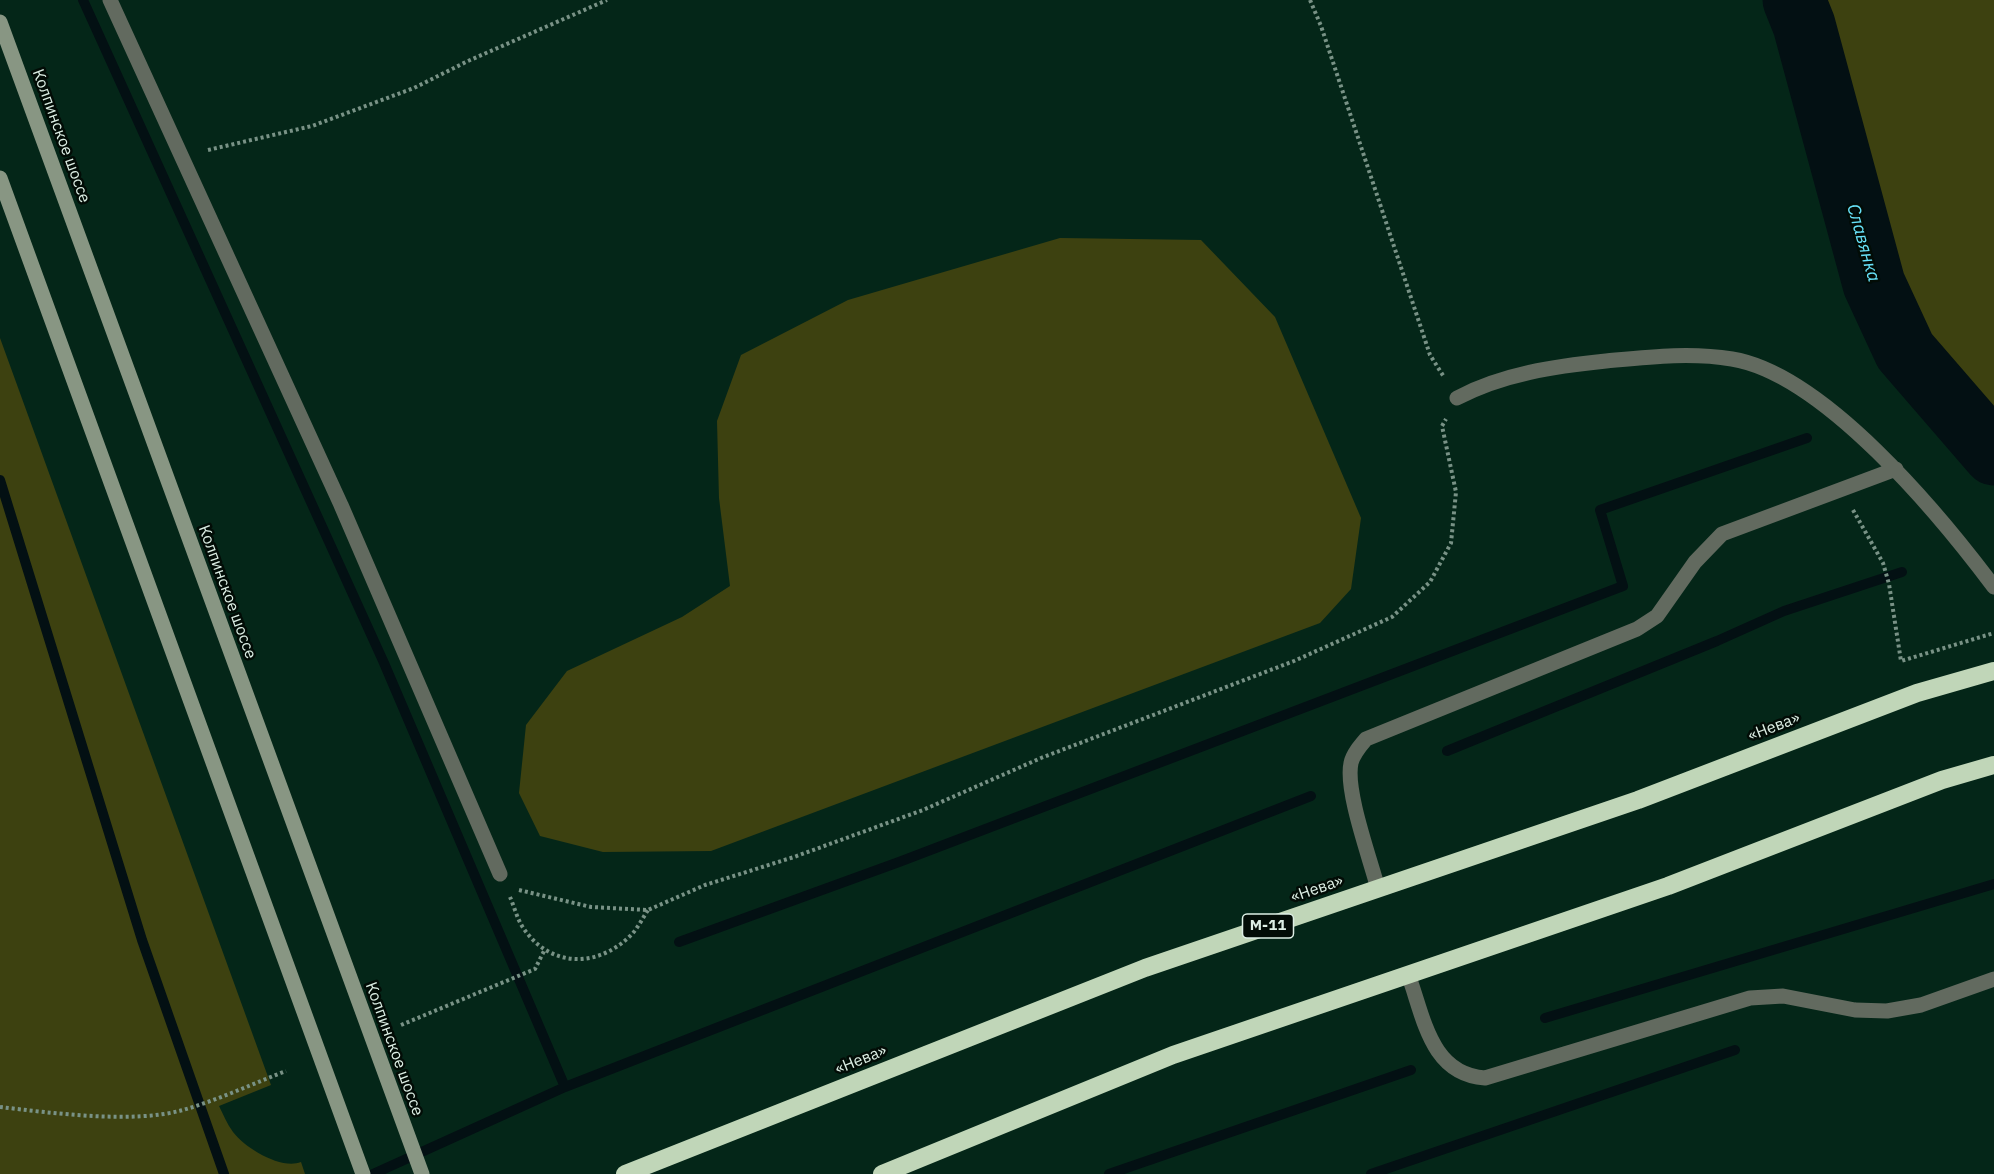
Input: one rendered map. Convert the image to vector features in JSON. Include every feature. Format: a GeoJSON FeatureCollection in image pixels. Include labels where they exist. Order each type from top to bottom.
{"type":"FeatureCollection","features":[{"type":"Feature","properties":{"kind":"highway","name":"«Нева»"},"geometry":{"type":"LineString","coordinates":[[625,1174],[1145,968],[1638,801],[1917,693],[1994,671]]}},
{"type":"Feature","properties":{"kind":"highway"},"geometry":{"type":"LineString","coordinates":[[882,1174],[1173,1054],[1668,886],[1942,780],[1994,765]]}},
{"type":"Feature","properties":{"kind":"main road","name":"Колпинское шоссе"},"geometry":{"type":"LineString","coordinates":[[0,22],[372,1043],[422,1174]]}},
{"type":"Feature","properties":{"kind":"main road"},"geometry":{"type":"LineString","coordinates":[[0,178],[363,1174]]}},
{"type":"Feature","properties":{"kind":"lane"},"geometry":{"type":"LineString","coordinates":[[110,0],[346,516],[500,874]]}},
{"type":"Feature","properties":{"kind":"lane"},"geometry":{"type":"LineString","coordinates":[[1457,398],[1482,384],[1569,365],[1675,354],[1734,359],[1784,377],[1816,399],[1896,469],[1957,538],[1994,587]]}},
{"type":"Feature","properties":{"kind":"lane"},"geometry":{"type":"LineString","coordinates":[[1378,889],[1352,791],[1350,774],[1352,760],[1366,739],[1637,629],[1657,616],[1695,562],[1722,534],[1896,469]]}},
{"type":"Feature","properties":{"kind":"lane"},"geometry":{"type":"LineString","coordinates":[[1408,974],[1439,1055],[1459,1072],[1485,1078],[1750,998],[1783,996],[1855,1010],[1887,1011],[1921,1005],[1994,979]]}},
{"type":"Feature","properties":{"kind":"path"},"geometry":{"type":"LineString","coordinates":[[183,156],[312,126],[414,88],[468,61],[607,0]]}},
{"type":"Feature","properties":{"kind":"path"},"geometry":{"type":"LineString","coordinates":[[500,874],[523,892],[591,907],[648,910],[705,885],[794,857],[923,810],[1041,758],[1294,661],[1392,617],[1430,582],[1451,543],[1456,492],[1450,451],[1442,426],[1457,398],[1430,355],[1321,26],[1310,0]]}},
{"type":"Feature","properties":{"kind":"path"},"geometry":{"type":"LineString","coordinates":[[1841,490],[1883,563],[1889,584],[1901,661],[1994,633]]}},
{"type":"Feature","properties":{"kind":"path"},"geometry":{"type":"LineString","coordinates":[[500,874],[522,927],[544,951],[572,961],[602,955],[630,937],[648,910]]}},
{"type":"Feature","properties":{"kind":"path"},"geometry":{"type":"LineString","coordinates":[[400,1025],[535,969],[544,951]]}},
{"type":"Feature","properties":{"kind":"path"},"geometry":{"type":"LineString","coordinates":[[0,1107],[53,1113],[134,1116],[182,1111],[286,1071]]}},
{"type":"Feature","properties":{"kind":"green space"},"geometry":{"type":"Polygon","coordinates":[[[1819,0],[1994,0],[1994,427],[1914,325],[1819,0]]]}},
{"type":"Feature","properties":{"kind":"green space"},"geometry":{"type":"Polygon","coordinates":[[[1060,238],[1201,240],[1275,317],[1361,518],[1351,589],[1320,623],[711,851],[603,852],[540,836],[519,793],[526,725],[567,671],[682,617],[730,586],[719,498],[717,421],[741,355],[848,300],[1060,238]]]}},
{"type":"Feature","properties":{"kind":"green space"},"geometry":{"type":"Polygon","coordinates":[[[0,338],[271,1085],[219,1106],[231,1129],[246,1145],[274,1160],[293,1164],[301,1162],[305,1174],[0,1174],[0,338]]]}},
{"type":"Feature","properties":{"kind":"waterway"},"geometry":{"type":"LineString","coordinates":[[83,0],[384,663],[565,1087]]}},
{"type":"Feature","properties":{"kind":"waterway","name":"Славянка"},"geometry":{"type":"LineString","coordinates":[[1794,0],[1804,25],[1874,284],[1905,351],[1994,454]]}},
{"type":"Feature","properties":{"kind":"waterway"},"geometry":{"type":"LineString","coordinates":[[679,942],[899,862],[1623,586],[1600,510],[1807,438]]}},
{"type":"Feature","properties":{"kind":"waterway"},"geometry":{"type":"LineString","coordinates":[[0,480],[142,940],[224,1174]]}},
{"type":"Feature","properties":{"kind":"waterway"},"geometry":{"type":"LineString","coordinates":[[1447,751],[1717,641],[1784,611],[1902,572]]}},
{"type":"Feature","properties":{"kind":"waterway"},"geometry":{"type":"LineString","coordinates":[[373,1174],[565,1087],[1311,796]]}},
{"type":"Feature","properties":{"kind":"waterway"},"geometry":{"type":"LineString","coordinates":[[1545,1018],[1994,884]]}},
{"type":"Feature","properties":{"kind":"waterway"},"geometry":{"type":"LineString","coordinates":[[1371,1174],[1735,1050]]}},
{"type":"Feature","properties":{"kind":"waterway"},"geometry":{"type":"LineString","coordinates":[[1109,1174],[1411,1070]]}}]}
